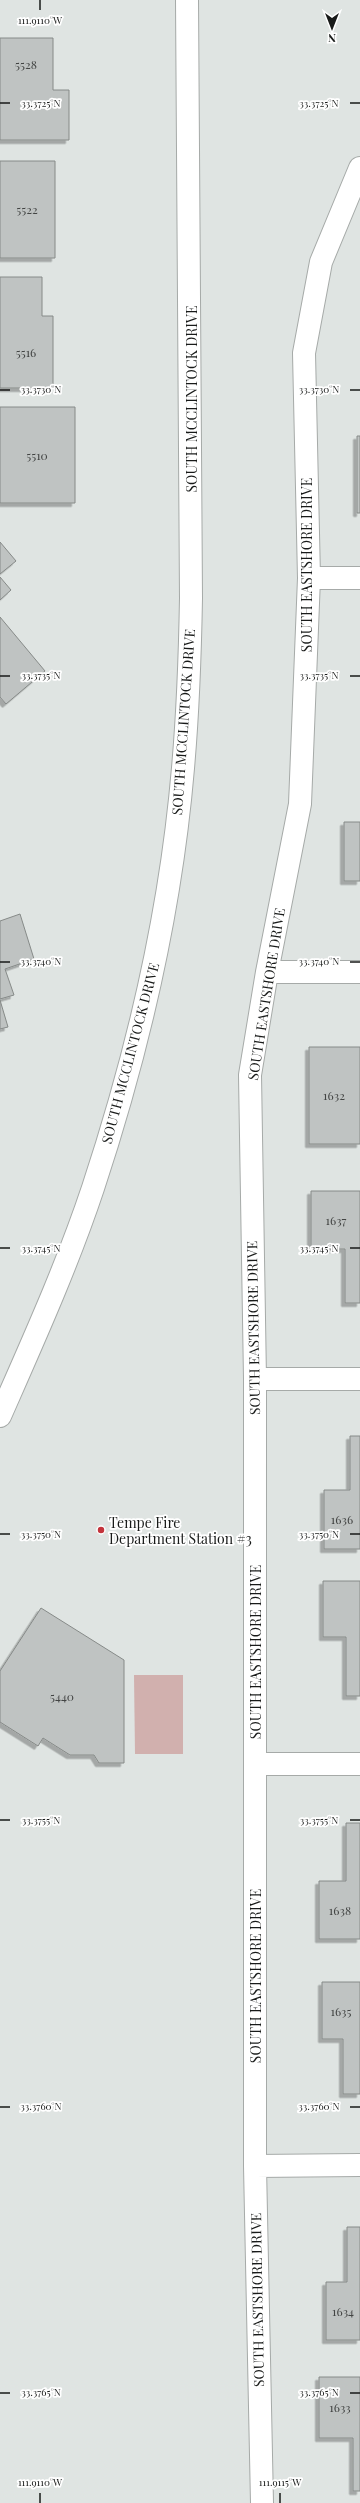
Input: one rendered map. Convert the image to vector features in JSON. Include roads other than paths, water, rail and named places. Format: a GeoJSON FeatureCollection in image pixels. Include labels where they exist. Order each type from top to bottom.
{"type":"FeatureCollection","features":[{"type":"Feature","properties":{"kind":"street","name":"SOUTH MCCLINTOCK DRIVE"},"geometry":{"type":"LineString","coordinates":[[0,1416],[66,1262],[93,1187],[111,1130],[137,1037],[153,966],[176,831],[183,770],[189,679],[191,598],[187,0]]}},
{"type":"Feature","properties":{"kind":"street","name":"SOUTH EASTSHORE DRIVE"},"geometry":{"type":"LineString","coordinates":[[262,2503],[255,2166],[255,1379],[250,1075],[267,972],[300,804],[308,578],[304,353],[320,262],[358,179]]}},
{"type":"Feature","properties":{"kind":"street"},"geometry":{"type":"LineString","coordinates":[[308,578],[360,578]]}},
{"type":"Feature","properties":{"kind":"street"},"geometry":{"type":"LineString","coordinates":[[267,972],[360,972]]}},
{"type":"Feature","properties":{"kind":"street"},"geometry":{"type":"LineString","coordinates":[[255,1379],[360,1379]]}},
{"type":"Feature","properties":{"kind":"street"},"geometry":{"type":"LineString","coordinates":[[255,1764],[360,1764]]}},
{"type":"Feature","properties":{"kind":"street"},"geometry":{"type":"LineString","coordinates":[[255,2166],[360,2165]]}},
{"type":"Feature","properties":{"kind":"place","name":"Tempe Fire Department Station #3"},"geometry":{"type":"Point","coordinates":[101,1530]}}]}
